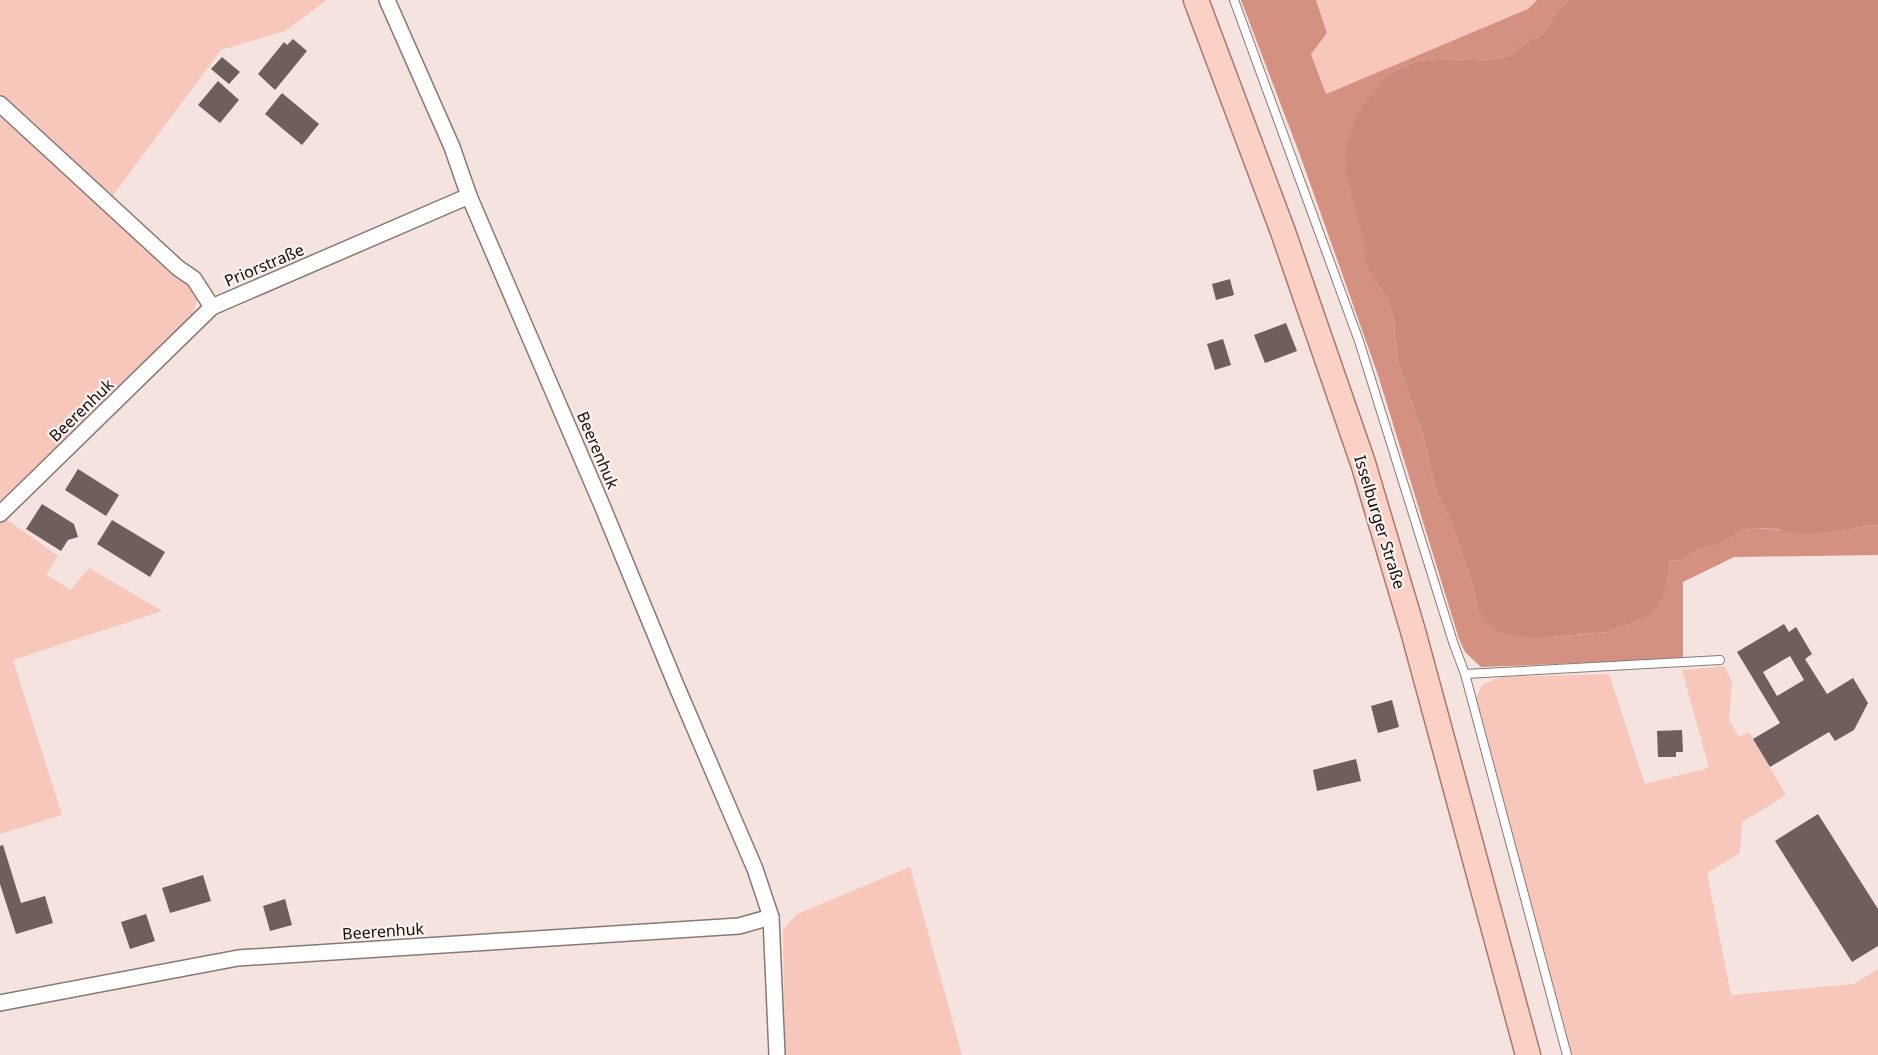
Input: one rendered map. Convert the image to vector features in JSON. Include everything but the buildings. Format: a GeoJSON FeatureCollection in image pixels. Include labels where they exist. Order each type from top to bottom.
{"type":"FeatureCollection","features":[{"type":"Feature","properties":{"kind":"main road","name":"Isselburger Straße"},"geometry":{"type":"LineString","coordinates":[[1196,0],[1282,229],[1363,463],[1413,631],[1528,1055]]}},
{"type":"Feature","properties":{"kind":"street","name":"Beerenhuk"},"geometry":{"type":"LineString","coordinates":[[387,0],[452,147],[469,196],[755,870],[771,917],[777,1055]]}},
{"type":"Feature","properties":{"kind":"street","name":"Priorstraße"},"geometry":{"type":"LineString","coordinates":[[0,104],[178,268],[194,279],[212,307],[469,196]]}},
{"type":"Feature","properties":{"kind":"street","name":"Beerenhuk"},"geometry":{"type":"LineString","coordinates":[[0,514],[212,307]]}},
{"type":"Feature","properties":{"kind":"street","name":"Beerenhuk"},"geometry":{"type":"LineString","coordinates":[[0,1003],[238,958],[739,926],[771,917]]}},
{"type":"Feature","properties":{"kind":"lane"},"geometry":{"type":"LineString","coordinates":[[1234,0],[1359,341],[1465,674],[1567,1055]]}},
{"type":"Feature","properties":{"kind":"lane"},"geometry":{"type":"LineString","coordinates":[[1465,674],[1720,660]]}},
{"type":"Feature","properties":{"kind":"shaded area"},"geometry":{"type":"Polygon","coordinates":[[[0,0],[327,0],[285,31],[221,50],[111,198],[0,95],[0,0]]]}},
{"type":"Feature","properties":{"kind":"shaded area"},"geometry":{"type":"Polygon","coordinates":[[[1241,0],[1316,0],[1327,33],[1311,54],[1326,94],[1528,9],[1537,0],[1568,0],[1540,36],[1527,42],[1508,56],[1495,59],[1418,61],[1391,72],[1378,87],[1349,187],[1366,241],[1369,271],[1388,301],[1394,318],[1398,362],[1423,435],[1436,491],[1450,519],[1477,605],[1521,637],[1608,632],[1639,621],[1667,585],[1670,561],[1681,560],[1699,550],[1725,541],[1740,531],[1757,528],[1823,533],[1870,525],[1878,526],[1878,555],[1734,557],[1683,582],[1683,659],[1481,667],[1465,652],[1459,639],[1378,375],[1300,155],[1241,0]]]}},
{"type":"Feature","properties":{"kind":"shaded area"},"geometry":{"type":"Polygon","coordinates":[[[1316,0],[1537,0],[1528,9],[1326,94],[1311,53],[1327,33],[1316,0]]]}},
{"type":"Feature","properties":{"kind":"shaded area"},"geometry":{"type":"Polygon","coordinates":[[[1568,0],[1878,0],[1878,526],[1870,525],[1823,533],[1798,533],[1757,528],[1740,531],[1725,541],[1699,550],[1681,560],[1670,561],[1667,585],[1658,604],[1651,613],[1639,621],[1608,632],[1521,637],[1499,632],[1485,620],[1477,605],[1450,519],[1436,491],[1423,435],[1398,362],[1394,318],[1388,301],[1369,271],[1364,258],[1367,251],[1346,170],[1347,150],[1352,128],[1359,112],[1391,72],[1418,61],[1495,59],[1508,56],[1527,42],[1540,36],[1568,0]]]}},
{"type":"Feature","properties":{"kind":"shaded area"},"geometry":{"type":"Polygon","coordinates":[[[0,117],[190,280],[198,298],[191,317],[0,506],[0,117]]]}},
{"type":"Feature","properties":{"kind":"shaded area"},"geometry":{"type":"Polygon","coordinates":[[[5,518],[58,556],[46,575],[71,590],[89,568],[162,611],[13,660],[62,815],[0,834],[0,523],[5,518]]]}},
{"type":"Feature","properties":{"kind":"shaded area"},"geometry":{"type":"Polygon","coordinates":[[[1724,666],[1732,681],[1729,720],[1739,737],[1749,732],[1786,795],[1742,822],[1740,853],[1707,873],[1731,995],[1854,984],[1878,969],[1878,1055],[1572,1055],[1476,698],[1482,685],[1500,677],[1609,674],[1645,784],[1709,768],[1682,670],[1724,666]]]}},
{"type":"Feature","properties":{"kind":"shaded area"},"geometry":{"type":"Polygon","coordinates":[[[910,867],[962,1055],[785,1055],[783,930],[797,914],[910,867]]]}}]}
